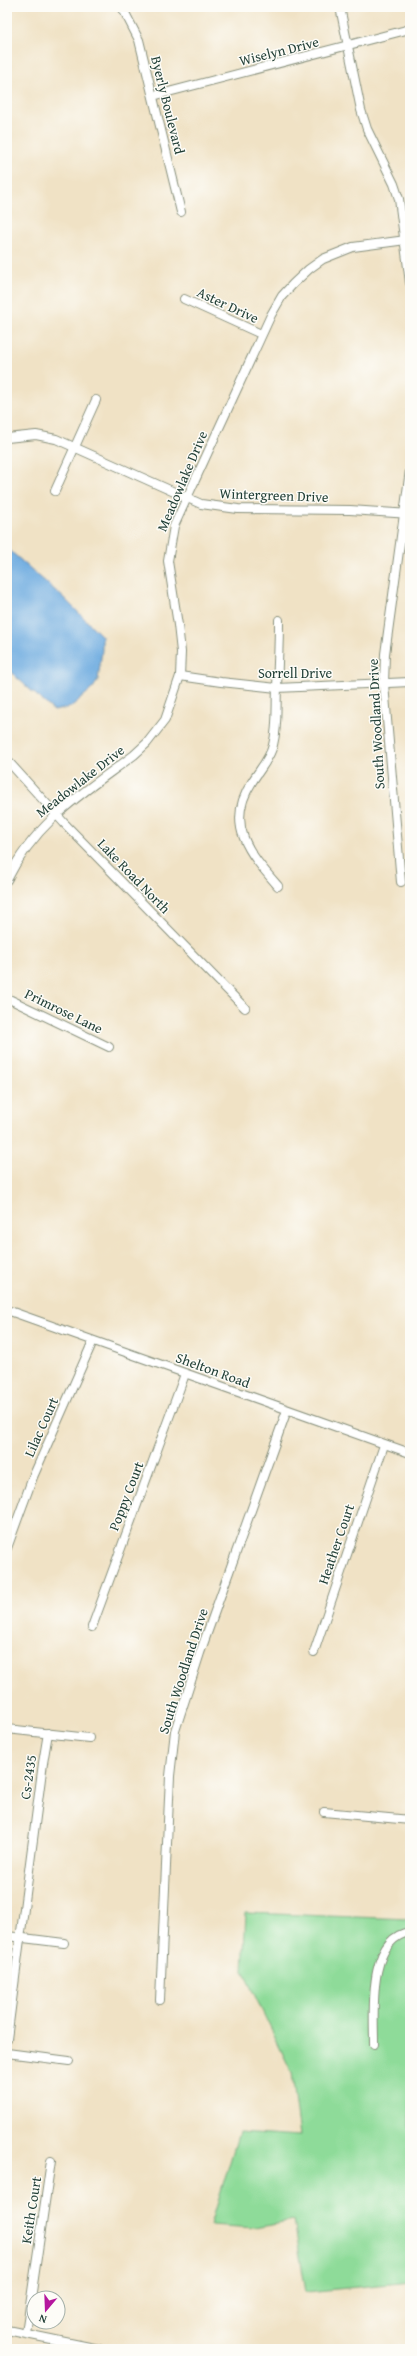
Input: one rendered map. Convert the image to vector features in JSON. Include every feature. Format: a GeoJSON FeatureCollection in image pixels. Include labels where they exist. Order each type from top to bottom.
{"type":"FeatureCollection","features":[{"type":"Feature","properties":{"kind":"street","name":"Byerly Boulevard"},"geometry":{"type":"LineString","coordinates":[[122,7],[139,40],[181,212]]}},
{"type":"Feature","properties":{"kind":"street"},"geometry":{"type":"LineString","coordinates":[[340,7],[361,110],[367,129],[394,184],[406,240],[410,283]]}},
{"type":"Feature","properties":{"kind":"street","name":"Wiselyn Drive"},"geometry":{"type":"LineString","coordinates":[[153,96],[410,29]]}},
{"type":"Feature","properties":{"kind":"street","name":"Meadowlake Drive"},"geometry":{"type":"LineString","coordinates":[[7,880],[30,842],[56,814],[147,743],[165,720],[180,676],[181,652],[168,561],[174,526],[261,334],[282,296],[308,269],[323,259],[353,248],[406,240]]}},
{"type":"Feature","properties":{"kind":"street","name":"Aster Drive"},"geometry":{"type":"LineString","coordinates":[[184,299],[261,334]]}},
{"type":"Feature","properties":{"kind":"street"},"geometry":{"type":"LineString","coordinates":[[55,491],[96,400]]}},
{"type":"Feature","properties":{"kind":"street","name":"Wintergreen Drive"},"geometry":{"type":"LineString","coordinates":[[7,438],[24,435],[41,436],[74,447],[186,499],[201,504],[238,509],[407,514]]}},
{"type":"Feature","properties":{"kind":"street","name":"South Woodland Drive"},"geometry":{"type":"LineString","coordinates":[[400,882],[384,684],[385,654],[407,514],[410,470]]}},
{"type":"Feature","properties":{"kind":"street"},"geometry":{"type":"LineString","coordinates":[[278,886],[247,847],[240,824],[240,812],[246,791],[270,755],[273,746],[277,688],[279,620]]}},
{"type":"Feature","properties":{"kind":"street","name":"Sorrell Drive"},"geometry":{"type":"LineString","coordinates":[[180,676],[277,688],[410,682]]}},
{"type":"Feature","properties":{"kind":"street","name":"Lake Road North"},"geometry":{"type":"LineString","coordinates":[[7,760],[56,814],[245,1008]]}},
{"type":"Feature","properties":{"kind":"street","name":"Primrose Lane"},"geometry":{"type":"LineString","coordinates":[[7,998],[110,1047]]}},
{"type":"Feature","properties":{"kind":"street","name":"Shelton Road"},"geometry":{"type":"LineString","coordinates":[[7,1310],[410,1453]]}},
{"type":"Feature","properties":{"kind":"street","name":"Lilac Court"},"geometry":{"type":"LineString","coordinates":[[7,1548],[33,1478],[93,1341]]}},
{"type":"Feature","properties":{"kind":"street","name":"Poppy Court"},"geometry":{"type":"LineString","coordinates":[[92,1627],[185,1374]]}},
{"type":"Feature","properties":{"kind":"street","name":"South Woodland Drive"},"geometry":{"type":"LineString","coordinates":[[160,2000],[170,1776],[175,1731],[198,1660],[286,1410]]}},
{"type":"Feature","properties":{"kind":"street","name":"Heather Court"},"geometry":{"type":"LineString","coordinates":[[314,1652],[384,1445]]}},
{"type":"Feature","properties":{"kind":"street"},"geometry":{"type":"LineString","coordinates":[[7,1728],[89,1738]]}},
{"type":"Feature","properties":{"kind":"street","name":"Cs-2435"},"geometry":{"type":"LineString","coordinates":[[7,2039],[48,1733]]}},
{"type":"Feature","properties":{"kind":"street"},"geometry":{"type":"LineString","coordinates":[[324,1812],[410,1820]]}},
{"type":"Feature","properties":{"kind":"street"},"geometry":{"type":"LineString","coordinates":[[374,2044],[376,1982],[380,1957],[392,1940],[410,1932]]}},
{"type":"Feature","properties":{"kind":"street"},"geometry":{"type":"LineString","coordinates":[[7,1936],[64,1943]]}},
{"type":"Feature","properties":{"kind":"street"},"geometry":{"type":"LineString","coordinates":[[7,2053],[69,2061]]}},
{"type":"Feature","properties":{"kind":"street","name":"Keith Court"},"geometry":{"type":"LineString","coordinates":[[26,2333],[51,2161]]}},
{"type":"Feature","properties":{"kind":"street"},"geometry":{"type":"LineString","coordinates":[[7,2330],[96,2349]]}},
{"type":"Feature","properties":{"kind":"green space"},"geometry":{"type":"Polygon","coordinates":[[[246,1913],[410,1919],[410,2282],[306,2292],[294,2221],[254,2228],[211,2225],[239,2132],[300,2136],[292,2073],[243,1971],[246,1913]]]}},
{"type":"Feature","properties":{"kind":"water"},"geometry":{"type":"Polygon","coordinates":[[[7,548],[65,599],[102,636],[102,650],[98,680],[93,688],[71,707],[54,711],[15,676],[7,665],[7,548]]]}}]}
